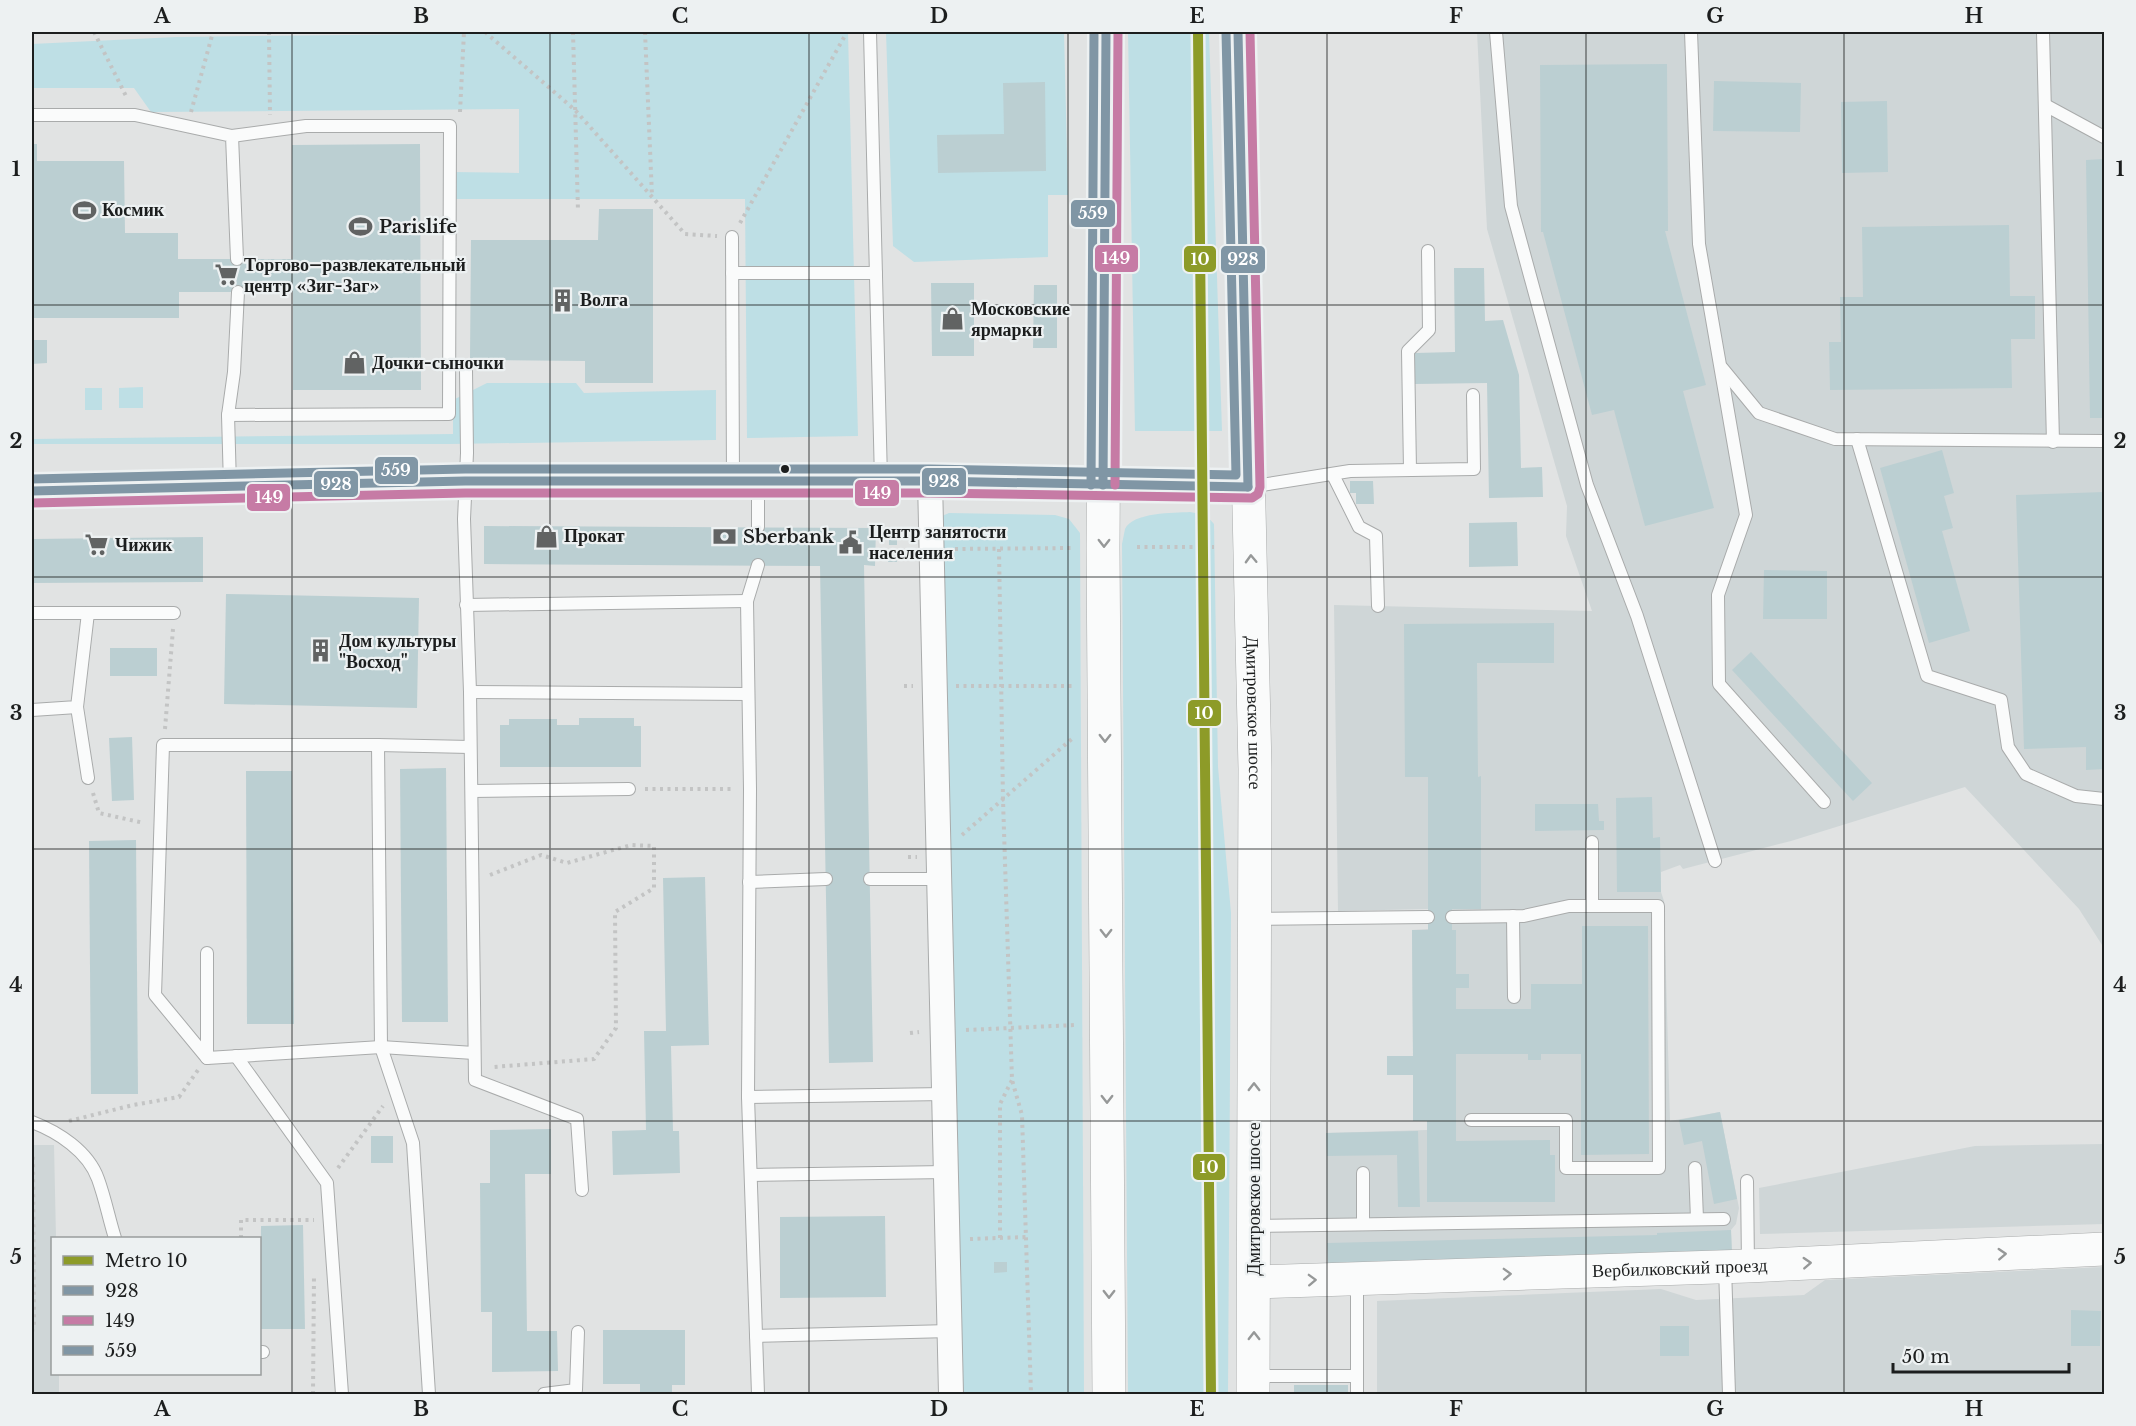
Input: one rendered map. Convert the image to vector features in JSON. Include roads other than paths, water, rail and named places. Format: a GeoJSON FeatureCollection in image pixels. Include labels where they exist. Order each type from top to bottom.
{"type":"FeatureCollection","features":[{"type":"Feature","properties":{"kind":"main road"},"geometry":{"type":"LineString","coordinates":[[1106,32],[1104,485],[1109,1395]]}},
{"type":"Feature","properties":{"kind":"main road","name":"Дмитровское шоссе"},"geometry":{"type":"LineString","coordinates":[[1238,32],[1248,488],[1254,647],[1254,1385]]}},
{"type":"Feature","properties":{"kind":"main road"},"geometry":{"type":"LineString","coordinates":[[32,491],[465,481],[930,481],[1248,488]]}},
{"type":"Feature","properties":{"kind":"main road","name":"Вербилковский проезд"},"geometry":{"type":"LineString","coordinates":[[1254,1282],[1737,1267],[2104,1249]]}},
{"type":"Feature","properties":{"kind":"street"},"geometry":{"type":"LineString","coordinates":[[930,481],[951,1395]]}},
{"type":"Feature","properties":{"kind":"lane"},"geometry":{"type":"LineString","coordinates":[[870,32],[881,481]]}},
{"type":"Feature","properties":{"kind":"lane"},"geometry":{"type":"LineString","coordinates":[[1496,32],[1511,206],[1587,485],[1637,616],[1715,861]]}},
{"type":"Feature","properties":{"kind":"lane"},"geometry":{"type":"LineString","coordinates":[[1691,32],[1699,244],[1746,514],[1718,595],[1719,684],[1824,802]]}},
{"type":"Feature","properties":{"kind":"lane"},"geometry":{"type":"LineString","coordinates":[[2043,32],[2053,442]]}},
{"type":"Feature","properties":{"kind":"lane"},"geometry":{"type":"LineString","coordinates":[[2045,105],[2104,137]]}},
{"type":"Feature","properties":{"kind":"lane"},"geometry":{"type":"LineString","coordinates":[[32,115],[135,115],[232,136],[306,126],[450,126],[449,414],[228,415]]}},
{"type":"Feature","properties":{"kind":"lane"},"geometry":{"type":"LineString","coordinates":[[232,136],[237,259]]}},
{"type":"Feature","properties":{"kind":"lane"},"geometry":{"type":"LineString","coordinates":[[732,237],[732,273],[745,481],[758,527]]}},
{"type":"Feature","properties":{"kind":"lane"},"geometry":{"type":"LineString","coordinates":[[1410,470],[1408,351],[1429,330],[1428,251]]}},
{"type":"Feature","properties":{"kind":"lane"},"geometry":{"type":"LineString","coordinates":[[732,273],[876,273]]}},
{"type":"Feature","properties":{"kind":"lane"},"geometry":{"type":"LineString","coordinates":[[230,486],[228,415],[234,372],[238,292]]}},
{"type":"Feature","properties":{"kind":"lane"},"geometry":{"type":"LineString","coordinates":[[1722,367],[1759,414],[1835,439],[2104,441]]}},
{"type":"Feature","properties":{"kind":"lane"},"geometry":{"type":"LineString","coordinates":[[466,370],[466,604],[470,692],[475,1080],[577,1119],[582,1190]]}},
{"type":"Feature","properties":{"kind":"lane"},"geometry":{"type":"LineString","coordinates":[[1248,488],[1350,471],[1474,469],[1473,395]]}},
{"type":"Feature","properties":{"kind":"lane"},"geometry":{"type":"LineString","coordinates":[[1857,439],[1927,676],[2001,700],[2008,747],[2026,774],[2076,796],[2104,799]]}},
{"type":"Feature","properties":{"kind":"lane"},"geometry":{"type":"LineString","coordinates":[[1333,475],[1359,527],[1376,536],[1378,606]]}},
{"type":"Feature","properties":{"kind":"lane"},"geometry":{"type":"LineString","coordinates":[[758,565],[747,602],[750,789],[748,1097],[758,1395]]}},
{"type":"Feature","properties":{"kind":"lane"},"geometry":{"type":"LineString","coordinates":[[466,604],[747,602]]}},
{"type":"Feature","properties":{"kind":"lane"},"geometry":{"type":"LineString","coordinates":[[32,613],[174,613]]}},
{"type":"Feature","properties":{"kind":"lane"},"geometry":{"type":"LineString","coordinates":[[88,613],[77,707],[88,778]]}},
{"type":"Feature","properties":{"kind":"lane"},"geometry":{"type":"LineString","coordinates":[[470,692],[747,694]]}},
{"type":"Feature","properties":{"kind":"lane"},"geometry":{"type":"LineString","coordinates":[[32,710],[77,707]]}},
{"type":"Feature","properties":{"kind":"lane"},"geometry":{"type":"LineString","coordinates":[[207,1058],[155,995],[163,745],[470,747]]}},
{"type":"Feature","properties":{"kind":"lane"},"geometry":{"type":"LineString","coordinates":[[378,745],[381,1047],[413,1143],[429,1395]]}},
{"type":"Feature","properties":{"kind":"lane"},"geometry":{"type":"LineString","coordinates":[[471,791],[629,789]]}},
{"type":"Feature","properties":{"kind":"lane"},"geometry":{"type":"LineString","coordinates":[[1592,842],[1592,906]]}},
{"type":"Feature","properties":{"kind":"lane"},"geometry":{"type":"LineString","coordinates":[[870,879],[938,867]]}},
{"type":"Feature","properties":{"kind":"lane"},"geometry":{"type":"LineString","coordinates":[[749,882],[826,879]]}},
{"type":"Feature","properties":{"kind":"lane"},"geometry":{"type":"LineString","coordinates":[[1452,917],[1524,916],[1569,906],[1658,906],[1659,1168],[1566,1168],[1566,1120],[1471,1120]]}},
{"type":"Feature","properties":{"kind":"lane"},"geometry":{"type":"LineString","coordinates":[[1513,916],[1514,997]]}},
{"type":"Feature","properties":{"kind":"lane"},"geometry":{"type":"LineString","coordinates":[[1255,919],[1428,917]]}},
{"type":"Feature","properties":{"kind":"lane"},"geometry":{"type":"LineString","coordinates":[[207,953],[207,1058]]}},
{"type":"Feature","properties":{"kind":"lane"},"geometry":{"type":"LineString","coordinates":[[207,1058],[381,1047],[474,1053]]}},
{"type":"Feature","properties":{"kind":"lane"},"geometry":{"type":"LineString","coordinates":[[236,1056],[327,1183],[342,1395]]}},
{"type":"Feature","properties":{"kind":"lane"},"geometry":{"type":"LineString","coordinates":[[748,1097],[945,1094]]}},
{"type":"Feature","properties":{"kind":"lane"},"geometry":{"type":"LineString","coordinates":[[37,1124],[63,1137],[87,1161],[98,1177],[114,1237]]}},
{"type":"Feature","properties":{"kind":"lane"},"geometry":{"type":"LineString","coordinates":[[1695,1168],[1697,1219]]}},
{"type":"Feature","properties":{"kind":"lane"},"geometry":{"type":"LineString","coordinates":[[751,1175],[947,1172]]}},
{"type":"Feature","properties":{"kind":"lane"},"geometry":{"type":"LineString","coordinates":[[1363,1173],[1363,1224]]}},
{"type":"Feature","properties":{"kind":"lane"},"geometry":{"type":"LineString","coordinates":[[1729,1395],[1737,1267],[1747,1181]]}},
{"type":"Feature","properties":{"kind":"lane"},"geometry":{"type":"LineString","coordinates":[[1254,1226],[1724,1219]]}},
{"type":"Feature","properties":{"kind":"lane"},"geometry":{"type":"LineString","coordinates":[[1357,1278],[1357,1395]]}},
{"type":"Feature","properties":{"kind":"lane"},"geometry":{"type":"LineString","coordinates":[[756,1336],[950,1331]]}},
{"type":"Feature","properties":{"kind":"lane"},"geometry":{"type":"LineString","coordinates":[[544,1395],[576,1390],[578,1332]]}},
{"type":"Feature","properties":{"kind":"lane"},"geometry":{"type":"LineString","coordinates":[[1254,1385],[1357,1376]]}},
{"type":"Feature","properties":{"kind":"metro line","name":"10"},"geometry":{"type":"LineString","coordinates":[[1198,32],[1211,1394]]}},
{"type":"Feature","properties":{"kind":"place","name":"Космик"},"geometry":{"type":"Point","coordinates":[84,210]}},
{"type":"Feature","properties":{"kind":"place","name":"Parislife"},"geometry":{"type":"Point","coordinates":[361,227]}},
{"type":"Feature","properties":{"kind":"place","name":"Торгово–развлекательный центр «Зиг-Заг»"},"geometry":{"type":"Point","coordinates":[226,275]}},
{"type":"Feature","properties":{"kind":"place","name":"Волга"},"geometry":{"type":"Point","coordinates":[562,300]}},
{"type":"Feature","properties":{"kind":"place","name":"Московские ярмарки"},"geometry":{"type":"Point","coordinates":[953,319]}},
{"type":"Feature","properties":{"kind":"place","name":"Дочки-сыночки"},"geometry":{"type":"Point","coordinates":[354,363]}},
{"type":"Feature","properties":{"kind":"place","name":"Прокат"},"geometry":{"type":"Point","coordinates":[546,536]}},
{"type":"Feature","properties":{"kind":"place","name":"Sberbank"},"geometry":{"type":"Point","coordinates":[725,537]}},
{"type":"Feature","properties":{"kind":"place","name":"Центр занятости населения"},"geometry":{"type":"Point","coordinates":[851,542]}},
{"type":"Feature","properties":{"kind":"place","name":"Чижик"},"geometry":{"type":"Point","coordinates":[97,545]}},
{"type":"Feature","properties":{"kind":"place","name":"Дом культуры \"Восход\""},"geometry":{"type":"Point","coordinates":[321,651]}}]}
